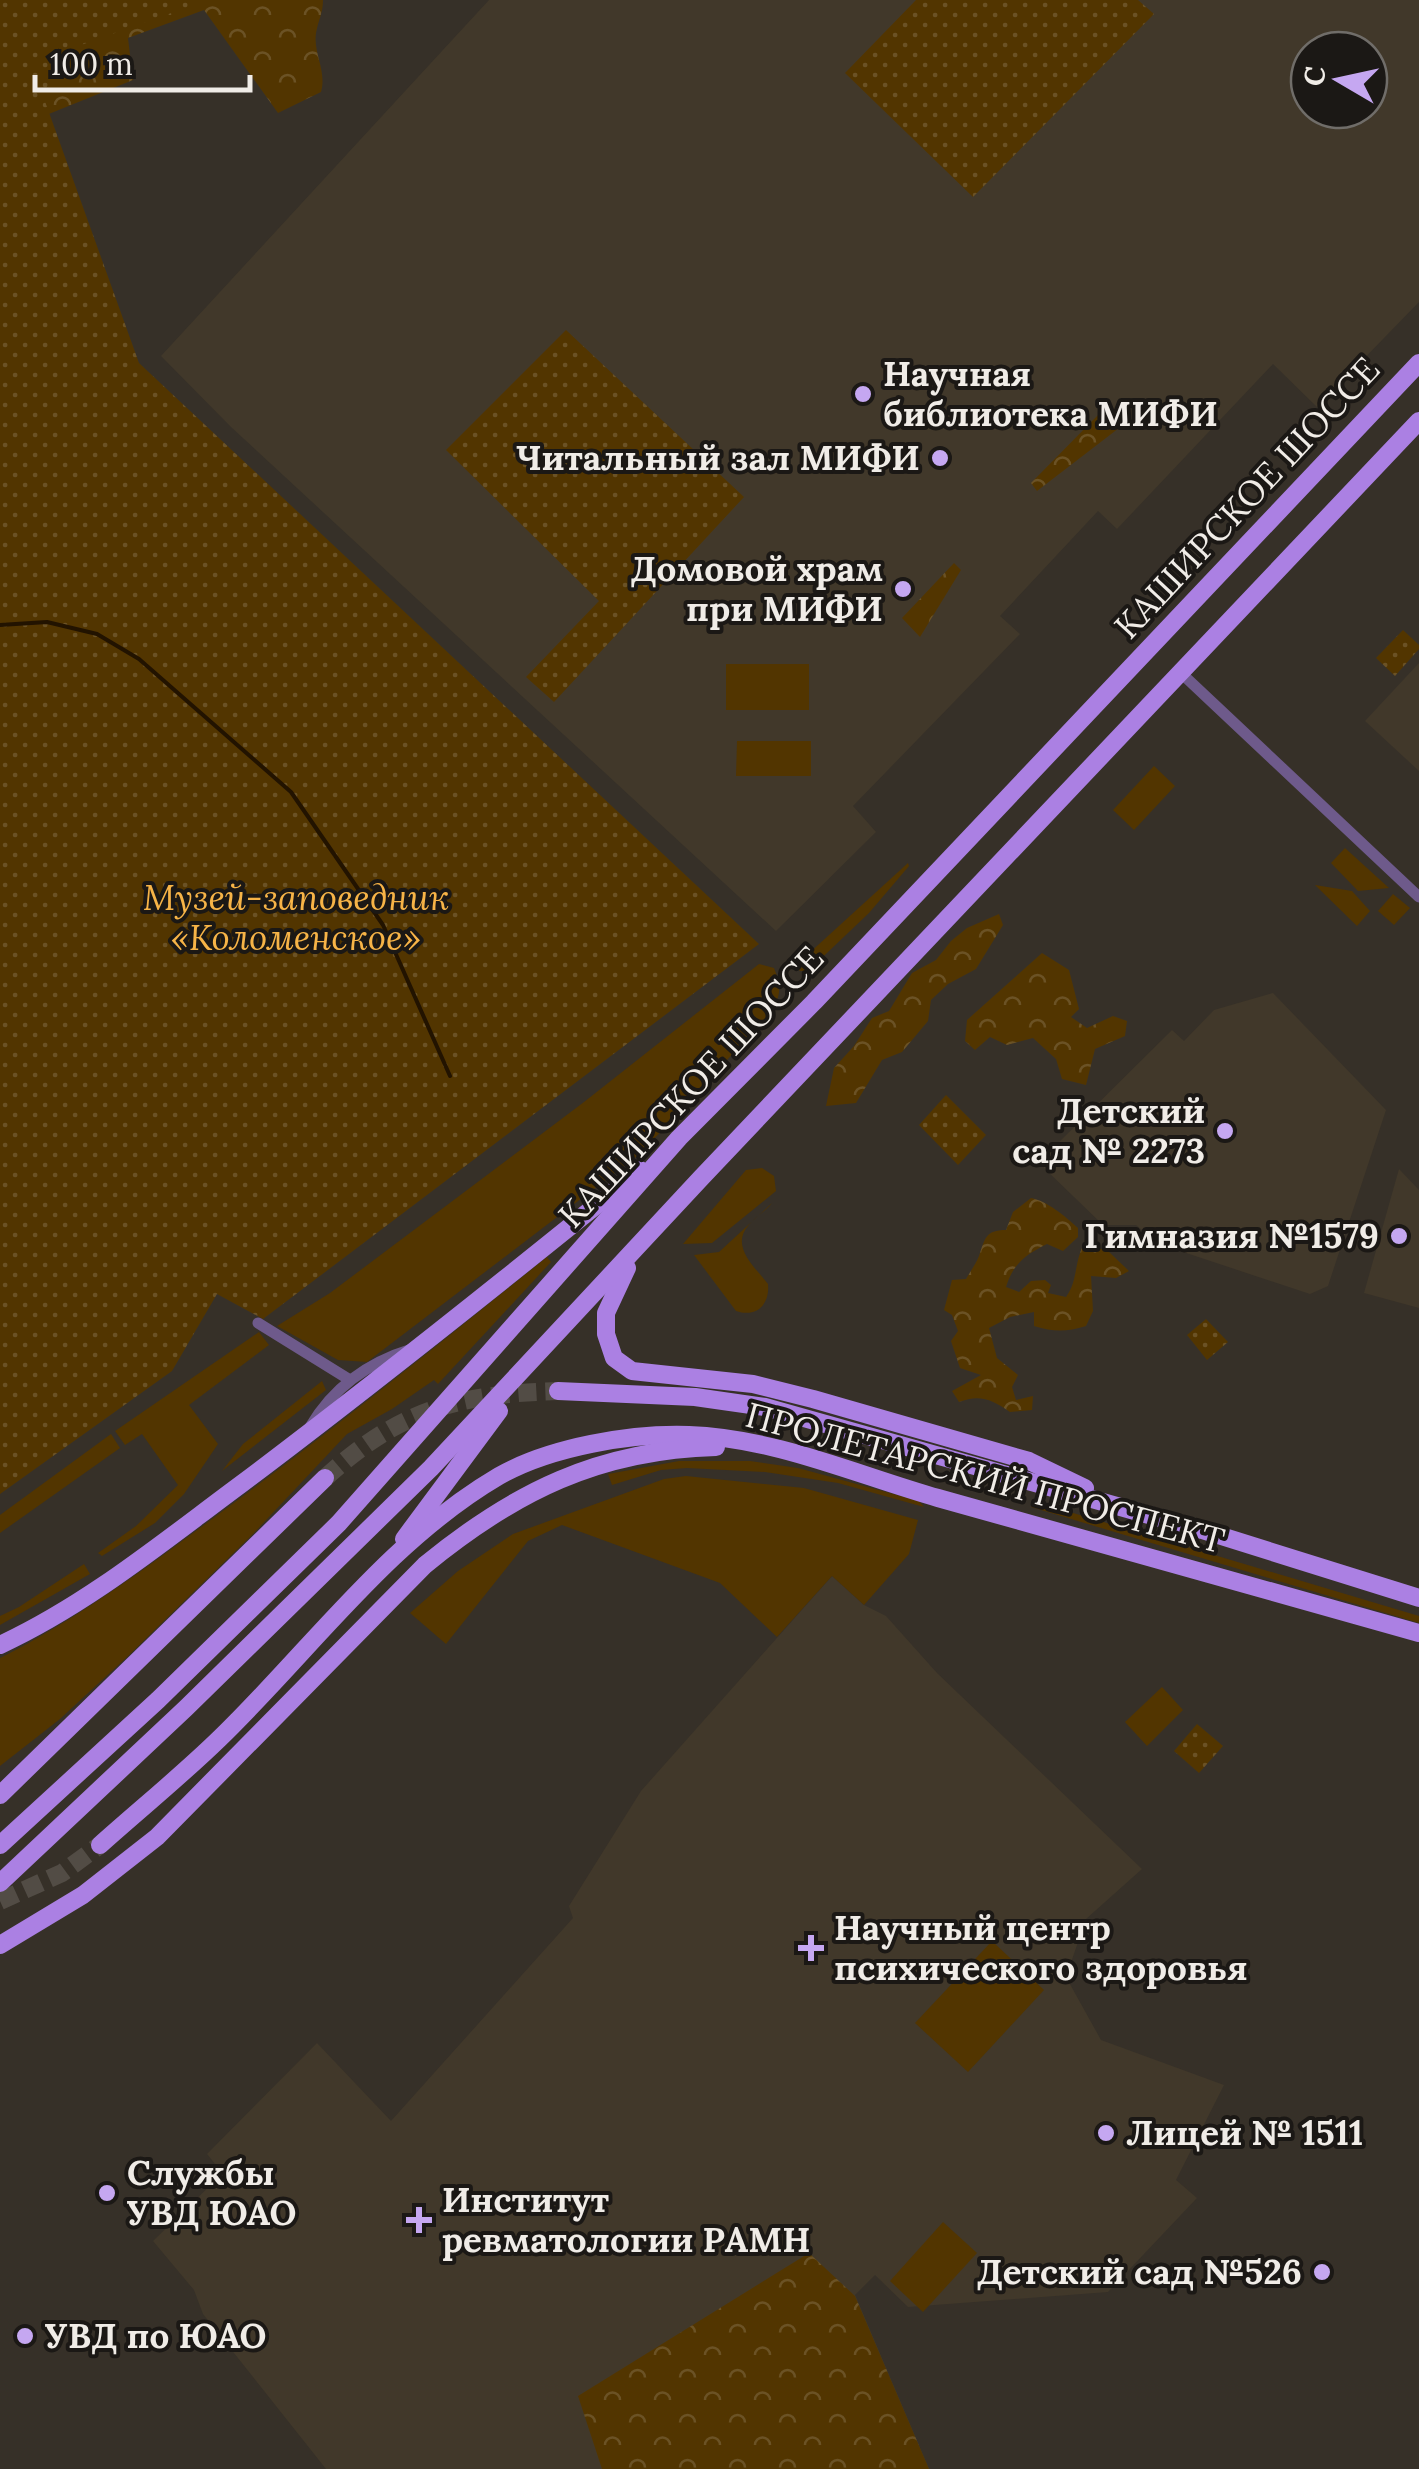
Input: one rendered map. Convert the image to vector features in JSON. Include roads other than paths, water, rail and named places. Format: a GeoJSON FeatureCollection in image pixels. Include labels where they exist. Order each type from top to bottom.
{"type":"FeatureCollection","features":[{"type":"Feature","properties":{"kind":"main road","name":"КАШИРСКОЕ ШОССЕ"},"geometry":{"type":"LineString","coordinates":[[0,1845],[158,1700],[339,1523],[679,1138],[821,995],[1419,363]]}},
{"type":"Feature","properties":{"kind":"main road","name":"КАШИРСКОЕ ШОССЕ"},"geometry":{"type":"LineString","coordinates":[[0,1883],[431,1468],[1419,421]]}},
{"type":"Feature","properties":{"kind":"main road"},"geometry":{"type":"LineString","coordinates":[[0,1644],[74,1606],[305,1436],[679,1138]]}},
{"type":"Feature","properties":{"kind":"main road"},"geometry":{"type":"LineString","coordinates":[[642,1243],[606,1313],[610,1350],[621,1366],[645,1374],[753,1384],[813,1398],[1029,1461],[1126,1508]]}},
{"type":"Feature","properties":{"kind":"main road"},"geometry":{"type":"LineString","coordinates":[[100,1845],[218,1740],[385,1566],[537,1358]]}},
{"type":"Feature","properties":{"kind":"main road","name":"ПРОЛЕТАРСКИЙ ПРОСПЕКТ"},"geometry":{"type":"LineString","coordinates":[[558,1391],[695,1397],[765,1407],[1126,1508],[1419,1598]]}},
{"type":"Feature","properties":{"kind":"main road","name":"ПРОЛЕТАРСКИЙ ПРОСПЕКТ"},"geometry":{"type":"LineString","coordinates":[[385,1566],[457,1503],[502,1474],[550,1453],[660,1436],[705,1436],[805,1456],[933,1496],[1419,1632]]}},
{"type":"Feature","properties":{"kind":"main road"},"geometry":{"type":"LineString","coordinates":[[0,1946],[83,1895],[156,1837],[425,1564],[492,1514],[553,1480],[615,1460],[690,1448],[760,1446]]}},
{"type":"Feature","properties":{"kind":"main road"},"geometry":{"type":"LineString","coordinates":[[0,1796],[324,1478]]}},
{"type":"Feature","properties":{"kind":"main road"},"geometry":{"type":"LineString","coordinates":[[0,1778],[44,1754]]}},
{"type":"Feature","properties":{"kind":"street"},"geometry":{"type":"LineString","coordinates":[[1180,672],[1419,897]]}},
{"type":"Feature","properties":{"kind":"street"},"geometry":{"type":"LineString","coordinates":[[258,1323],[350,1380]]}},
{"type":"Feature","properties":{"kind":"street"},"geometry":{"type":"LineString","coordinates":[[305,1436],[323,1405],[350,1380],[389,1356],[420,1346]]}},
{"type":"Feature","properties":{"kind":"waterway"},"geometry":{"type":"LineString","coordinates":[[0,625],[47,622],[97,634],[139,659],[291,792],[383,925],[450,1076]]}},
{"type":"Feature","properties":{"kind":"tunnel"},"geometry":{"type":"LineString","coordinates":[[325,1478],[379,1436],[432,1410],[490,1396],[558,1391]]}},
{"type":"Feature","properties":{"kind":"tunnel"},"geometry":{"type":"LineString","coordinates":[[0,1901],[62,1873],[100,1845]]}},
{"type":"Feature","properties":{"kind":"place","name":"Научная библиотека МИФИ"},"geometry":{"type":"Point","coordinates":[863,394]}},
{"type":"Feature","properties":{"kind":"place","name":"Читальный зал МИФИ"},"geometry":{"type":"Point","coordinates":[940,458]}},
{"type":"Feature","properties":{"kind":"place","name":"Домовой храм при МИФИ"},"geometry":{"type":"Point","coordinates":[903,589]}},
{"type":"Feature","properties":{"kind":"place","name":"Детский сад № 2273"},"geometry":{"type":"Point","coordinates":[1225,1131]}},
{"type":"Feature","properties":{"kind":"place","name":"Гимназия №1579"},"geometry":{"type":"Point","coordinates":[1399,1236]}},
{"type":"Feature","properties":{"kind":"place","name":"Научный центр психического здоровья"},"geometry":{"type":"Point","coordinates":[811,1948]}},
{"type":"Feature","properties":{"kind":"place","name":"Лицей № 1511"},"geometry":{"type":"Point","coordinates":[1106,2133]}},
{"type":"Feature","properties":{"kind":"place","name":"Службы УВД ЮАО"},"geometry":{"type":"Point","coordinates":[107,2193]}},
{"type":"Feature","properties":{"kind":"place","name":"Институт ревматологии РАМН"},"geometry":{"type":"Point","coordinates":[419,2220]}},
{"type":"Feature","properties":{"kind":"place","name":"Детский сад №526"},"geometry":{"type":"Point","coordinates":[1322,2272]}},
{"type":"Feature","properties":{"kind":"place","name":"УВД по ЮАО"},"geometry":{"type":"Point","coordinates":[25,2336]}},
{"type":"Feature","properties":{"kind":"park label","name":"Музей-заповедник «Коломенское»"},"geometry":{"type":"Point","coordinates":[296,918]}}]}
